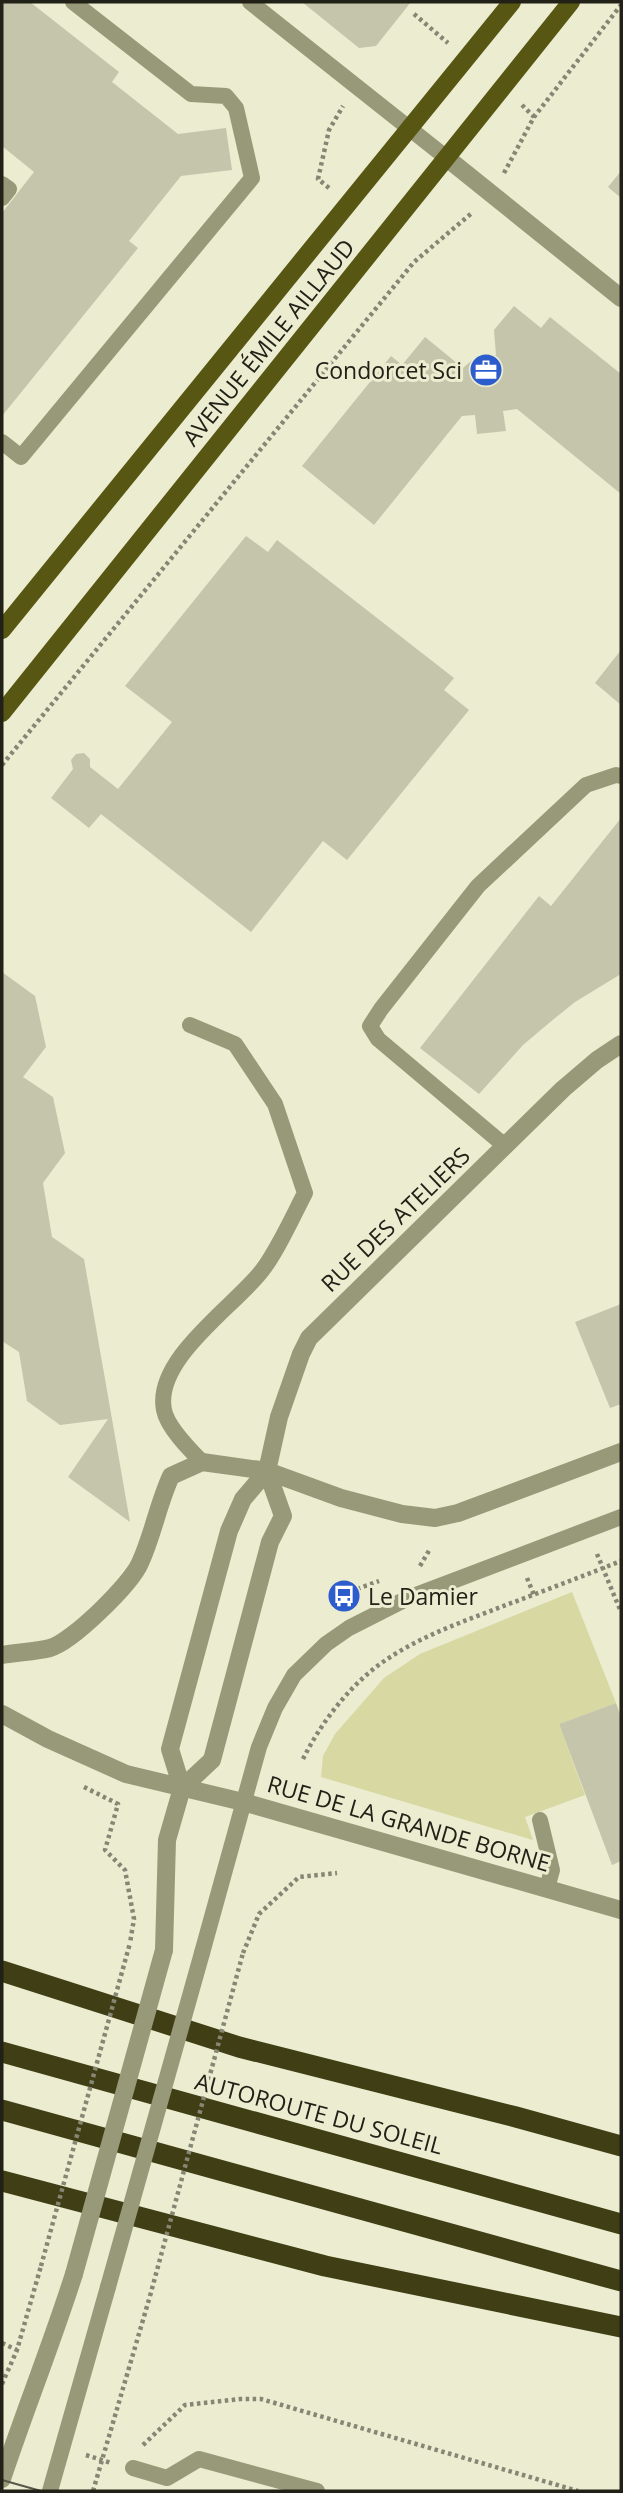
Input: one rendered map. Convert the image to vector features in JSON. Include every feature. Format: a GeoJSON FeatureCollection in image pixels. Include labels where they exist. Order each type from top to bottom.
{"type":"FeatureCollection","features":[{"type":"Feature","properties":{"kind":"highway"},"geometry":{"type":"LineString","coordinates":[[2,1971],[239,2047],[621,2146]]}},
{"type":"Feature","properties":{"kind":"highway","name":"AUTOROUTE DU SOLEIL"},"geometry":{"type":"LineString","coordinates":[[2,2052],[621,2224]]}},
{"type":"Feature","properties":{"kind":"highway"},"geometry":{"type":"LineString","coordinates":[[2,2110],[621,2281]]}},
{"type":"Feature","properties":{"kind":"highway"},"geometry":{"type":"LineString","coordinates":[[2,2181],[325,2266],[621,2327]]}},
{"type":"Feature","properties":{"kind":"main road","name":"AVENUE ÉMILE AILLAUD"},"geometry":{"type":"LineString","coordinates":[[2,631],[512,2]]}},
{"type":"Feature","properties":{"kind":"main road","name":"AVENUE ÉMILE AILLAUD"},"geometry":{"type":"LineString","coordinates":[[2,713],[571,2]]}},
{"type":"Feature","properties":{"kind":"street"},"geometry":{"type":"LineString","coordinates":[[448,159],[621,298]]}},
{"type":"Feature","properties":{"kind":"street","name":"RUE DES ATELIERS"},"geometry":{"type":"LineString","coordinates":[[267,1471],[279,1417],[309,1338],[563,1089],[621,1044]]}},
{"type":"Feature","properties":{"kind":"street"},"geometry":{"type":"LineString","coordinates":[[2,1655],[52,1647],[88,1623],[139,1567],[154,1528],[161,1498],[171,1476],[202,1462],[267,1471],[341,1498],[402,1514],[435,1518],[458,1513],[621,1452]]}},
{"type":"Feature","properties":{"kind":"street"},"geometry":{"type":"LineString","coordinates":[[182,1788],[170,1749],[177,1722],[229,1531],[243,1499],[267,1471]]}},
{"type":"Feature","properties":{"kind":"street"},"geometry":{"type":"LineString","coordinates":[[2,2479],[75,2274],[164,1950],[167,1840],[182,1788],[212,1760],[270,1542],[282,1516],[267,1471]]}},
{"type":"Feature","properties":{"kind":"street","name":"RUE DE LA GRANDE BORNE"},"geometry":{"type":"LineString","coordinates":[[2,1714],[48,1740],[126,1774],[243,1802],[621,1910]]}},
{"type":"Feature","properties":{"kind":"lane"},"geometry":{"type":"LineString","coordinates":[[2,442],[21,457],[251,178],[236,108],[226,96],[191,94],[73,2]]}},
{"type":"Feature","properties":{"kind":"lane"},"geometry":{"type":"LineString","coordinates":[[250,2],[448,159]]}},
{"type":"Feature","properties":{"kind":"lane"},"geometry":{"type":"LineString","coordinates":[[2,184],[9,189],[2,198]]}},
{"type":"Feature","properties":{"kind":"lane"},"geometry":{"type":"LineString","coordinates":[[505,1146],[378,1039],[370,1026],[478,886],[586,785],[616,775],[621,776]]}},
{"type":"Feature","properties":{"kind":"lane"},"geometry":{"type":"LineString","coordinates":[[190,1026],[235,1044],[275,1104],[306,1194],[261,1272],[180,1355],[166,1384],[164,1411],[183,1443],[202,1462]]}},
{"type":"Feature","properties":{"kind":"lane"},"geometry":{"type":"LineString","coordinates":[[50,2491],[258,1747],[275,1708],[294,1675],[326,1644],[349,1628],[408,1598],[621,1517]]}},
{"type":"Feature","properties":{"kind":"lane"},"geometry":{"type":"LineString","coordinates":[[540,1820],[552,1870],[547,1888]]}},
{"type":"Feature","properties":{"kind":"lane"},"geometry":{"type":"LineString","coordinates":[[133,2468],[167,2478],[200,2459],[317,2491]]}},
{"type":"Feature","properties":{"kind":"path"},"geometry":{"type":"LineString","coordinates":[[2,765],[414,262],[492,195],[534,117],[621,5]]}},
{"type":"Feature","properties":{"kind":"path"},"geometry":{"type":"LineString","coordinates":[[597,1553],[621,1612]]}},
{"type":"Feature","properties":{"kind":"path"},"geometry":{"type":"LineString","coordinates":[[303,1759],[313,1737],[342,1699],[365,1676],[396,1654],[449,1628],[621,1561]]}},
{"type":"Feature","properties":{"kind":"path"},"geometry":{"type":"LineString","coordinates":[[2,2384],[17,2350],[135,1919],[125,1870],[105,1850],[118,1804],[80,1786]]}},
{"type":"Feature","properties":{"kind":"path"},"geometry":{"type":"LineString","coordinates":[[93,2491],[150,2296],[243,1954],[259,1914],[299,1877],[337,1873]]}},
{"type":"Feature","properties":{"kind":"path"},"geometry":{"type":"LineString","coordinates":[[2,2343],[17,2350]]}},
{"type":"Feature","properties":{"kind":"path"},"geometry":{"type":"LineString","coordinates":[[133,2468],[143,2445],[185,2405],[261,2399],[578,2491]]}},
{"type":"Feature","properties":{"kind":"green space"},"geometry":{"type":"Polygon","coordinates":[[[572,1592],[616,1703],[559,1724],[585,1795],[525,1817],[533,1840],[321,1777],[323,1756],[335,1734],[384,1678],[420,1654],[572,1592]]]}},
{"type":"Feature","properties":{"kind":"building"},"geometry":{"type":"Polygon","coordinates":[[[2,2],[30,2],[119,72],[112,82],[178,134],[226,128],[232,170],[181,176],[129,241],[138,248],[2,416],[2,213],[34,172],[2,146],[2,2]]]}},
{"type":"Feature","properties":{"kind":"building"},"geometry":{"type":"Polygon","coordinates":[[[302,2],[411,2],[376,46],[359,48],[302,2]]]}},
{"type":"Feature","properties":{"kind":"building"},"geometry":{"type":"Polygon","coordinates":[[[621,171],[621,198],[608,187],[621,171]]]}},
{"type":"Feature","properties":{"kind":"building"},"geometry":{"type":"Polygon","coordinates":[[[514,306],[541,328],[550,317],[621,374],[621,494],[517,409],[503,411],[506,431],[477,434],[475,415],[462,416],[374,525],[302,466],[391,356],[402,365],[425,337],[463,368],[478,355],[496,355],[494,330],[514,306]]]}},
{"type":"Feature","properties":{"kind":"building"},"geometry":{"type":"Polygon","coordinates":[[[246,536],[268,552],[277,540],[454,678],[444,690],[469,710],[347,860],[323,841],[251,932],[101,814],[89,828],[51,798],[73,769],[71,760],[76,754],[84,753],[90,759],[90,767],[118,789],[172,722],[125,686],[246,536]]]}},
{"type":"Feature","properties":{"kind":"building"},"geometry":{"type":"Polygon","coordinates":[[[621,650],[621,705],[595,683],[621,650]]]}},
{"type":"Feature","properties":{"kind":"building"},"geometry":{"type":"Polygon","coordinates":[[[621,818],[621,974],[575,1002],[549,1023],[523,1045],[479,1094],[420,1048],[539,896],[551,906],[621,818]]]}},
{"type":"Feature","properties":{"kind":"building"},"geometry":{"type":"Polygon","coordinates":[[[2,972],[35,996],[46,1047],[23,1077],[53,1097],[65,1153],[43,1183],[52,1237],[84,1259],[130,1522],[68,1477],[108,1419],[60,1425],[27,1401],[19,1352],[2,1341],[2,972]]]}},
{"type":"Feature","properties":{"kind":"building"},"geometry":{"type":"Polygon","coordinates":[[[621,1304],[621,1404],[610,1408],[575,1322],[621,1304]]]}},
{"type":"Feature","properties":{"kind":"building"},"geometry":{"type":"Polygon","coordinates":[[[616,1703],[621,1717],[621,1861],[612,1865],[559,1724],[616,1703]]]}},
{"type":"Feature","properties":{"kind":"tram line"},"geometry":{"type":"LineString","coordinates":[[2,2480],[41,2491]]}},
{"type":"Feature","properties":{"kind":"place","name":"Condorcet Sci"},"geometry":{"type":"Point","coordinates":[486,370]}},
{"type":"Feature","properties":{"kind":"place","name":"Le Damier"},"geometry":{"type":"Point","coordinates":[344,1596]}}]}
